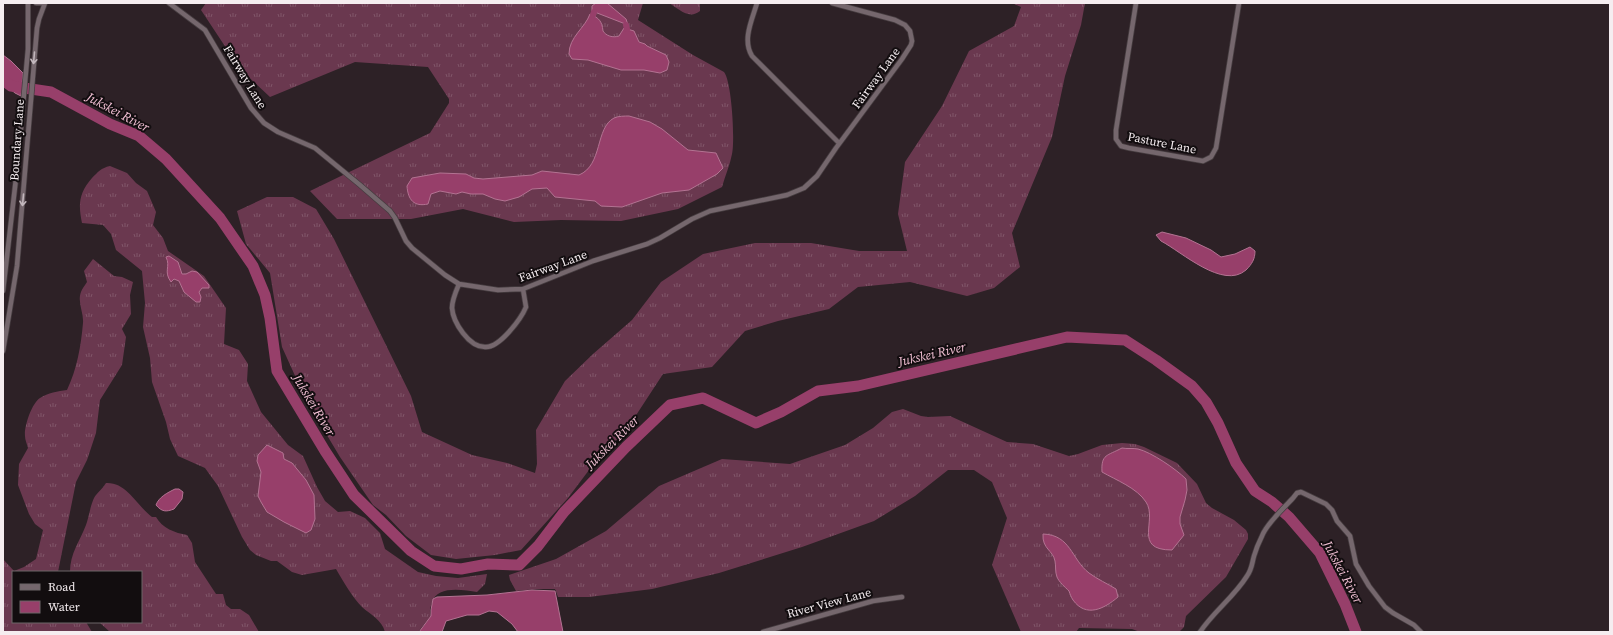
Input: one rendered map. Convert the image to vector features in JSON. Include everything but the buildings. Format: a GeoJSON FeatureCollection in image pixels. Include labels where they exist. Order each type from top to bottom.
{"type":"FeatureCollection","features":[{"type":"Feature","properties":{"kind":"street","name":"Boundary Lane"},"geometry":{"type":"LineString","coordinates":[[3,291],[18,161],[28,49],[28,3]]}},
{"type":"Feature","properties":{"kind":"street"},"geometry":{"type":"LineString","coordinates":[[36,3],[45,3]]}},
{"type":"Feature","properties":{"kind":"street","name":"Boundary Lane"},"geometry":{"type":"LineString","coordinates":[[3,351],[17,266],[38,19],[45,3]]}},
{"type":"Feature","properties":{"kind":"street","name":"Fairway Lane"},"geometry":{"type":"LineString","coordinates":[[169,3],[205,30],[251,108],[264,123],[271,128],[305,143],[322,153],[390,211],[406,241],[412,248],[445,275],[459,284],[498,290],[523,289],[593,261],[652,242],[692,219],[710,211],[787,195],[799,191],[814,180],[839,143],[902,59],[911,45],[912,38],[908,27],[900,22],[832,3]]}},
{"type":"Feature","properties":{"kind":"street"},"geometry":{"type":"LineString","coordinates":[[757,3],[747,45],[752,56],[839,143]]}},
{"type":"Feature","properties":{"kind":"street","name":"Pasture Lane"},"geometry":{"type":"LineString","coordinates":[[1136,3],[1116,130],[1116,139],[1122,146],[1129,148],[1203,161],[1211,158],[1216,148],[1238,3]]}},
{"type":"Feature","properties":{"kind":"street"},"geometry":{"type":"LineString","coordinates":[[459,284],[453,302],[453,312],[466,338],[472,343],[481,347],[489,347],[497,342],[520,318],[527,304],[523,289]]}},
{"type":"Feature","properties":{"kind":"street"},"geometry":{"type":"LineString","coordinates":[[1200,632],[1210,617],[1235,593],[1248,575],[1253,564],[1254,554],[1262,535],[1297,493],[1302,492],[1331,508],[1338,521],[1350,536],[1356,564],[1369,586],[1385,607],[1414,625],[1421,632]]}},
{"type":"Feature","properties":{"kind":"street","name":"River View Lane"},"geometry":{"type":"LineString","coordinates":[[763,632],[873,601],[902,597]]}},
{"type":"Feature","properties":{"kind":"green space"},"geometry":{"type":"Polygon","coordinates":[[[206,3],[643,3],[638,20],[693,55],[724,72],[727,78],[731,99],[733,147],[722,187],[678,209],[621,221],[561,220],[514,222],[463,209],[411,219],[337,219],[310,191],[430,133],[449,103],[449,99],[428,67],[355,62],[270,97],[240,69],[201,10],[206,3]]]}},
{"type":"Feature","properties":{"kind":"green space"},"geometry":{"type":"Polygon","coordinates":[[[669,3],[700,3],[700,11],[692,14],[684,13],[669,3]]]}},
{"type":"Feature","properties":{"kind":"green space"},"geometry":{"type":"Polygon","coordinates":[[[1012,3],[1085,3],[1081,25],[1065,76],[1052,137],[1012,233],[1020,267],[994,288],[967,296],[910,282],[858,287],[829,309],[778,321],[745,331],[712,367],[663,374],[627,429],[592,466],[568,498],[521,550],[495,555],[456,559],[431,555],[406,536],[386,515],[373,505],[340,457],[306,400],[282,347],[270,273],[246,244],[237,211],[267,197],[293,197],[316,209],[334,239],[411,396],[422,432],[472,455],[507,463],[535,473],[537,464],[536,430],[565,381],[632,320],[661,282],[703,254],[755,243],[811,243],[859,251],[907,251],[898,214],[905,162],[942,106],[969,51],[1014,26],[1021,7],[1012,3]]]}},
{"type":"Feature","properties":{"kind":"green space"},"geometry":{"type":"Polygon","coordinates":[[[110,166],[127,173],[136,183],[147,191],[156,212],[153,225],[163,238],[168,251],[204,276],[226,308],[224,344],[239,350],[248,364],[247,381],[261,412],[288,445],[303,456],[325,501],[338,512],[350,511],[365,518],[380,533],[385,549],[418,572],[436,576],[458,578],[487,574],[485,584],[477,592],[451,590],[439,593],[435,597],[431,606],[431,616],[418,632],[385,632],[379,621],[355,599],[336,569],[302,575],[292,572],[277,561],[271,561],[256,555],[250,550],[242,537],[218,486],[205,468],[178,456],[170,439],[166,422],[152,382],[150,358],[143,327],[145,303],[142,271],[116,250],[111,234],[103,225],[82,223],[80,204],[84,189],[98,172],[110,166]]]}},
{"type":"Feature","properties":{"kind":"green space"},"geometry":{"type":"Polygon","coordinates":[[[93,259],[114,276],[122,277],[133,282],[130,295],[131,314],[122,329],[126,337],[122,365],[100,400],[96,433],[87,460],[76,482],[58,571],[14,571],[24,567],[36,559],[43,530],[35,524],[29,514],[18,485],[19,464],[28,448],[25,438],[26,427],[31,410],[37,401],[43,396],[67,390],[73,374],[80,349],[82,332],[83,319],[80,296],[81,291],[87,282],[84,271],[93,259]]]}},
{"type":"Feature","properties":{"kind":"green space"},"geometry":{"type":"Polygon","coordinates":[[[903,409],[921,416],[950,416],[1007,442],[1033,444],[1069,456],[1102,445],[1122,443],[1135,444],[1144,447],[1177,463],[1197,484],[1206,503],[1234,520],[1246,530],[1248,539],[1226,577],[1186,616],[1184,627],[1179,632],[1140,632],[1132,629],[1079,628],[1076,632],[1021,632],[992,565],[1007,518],[992,482],[974,470],[948,470],[915,496],[874,521],[802,547],[719,573],[652,589],[589,597],[558,597],[555,589],[516,591],[510,580],[509,575],[556,559],[606,531],[659,486],[722,459],[790,464],[845,445],[873,428],[892,412],[903,409]]]}},
{"type":"Feature","properties":{"kind":"green space"},"geometry":{"type":"Polygon","coordinates":[[[106,483],[120,486],[126,490],[152,517],[156,517],[165,527],[187,535],[192,543],[195,562],[216,594],[223,594],[226,605],[231,609],[240,609],[249,615],[259,632],[110,632],[100,623],[142,623],[142,571],[70,571],[73,553],[86,525],[93,501],[106,483]]]}},
{"type":"Feature","properties":{"kind":"green space"},"geometry":{"type":"Polygon","coordinates":[[[3,559],[14,571],[12,571],[12,623],[87,623],[92,632],[3,632],[3,559]]]}},
{"type":"Feature","properties":{"kind":"water"},"geometry":{"type":"Polygon","coordinates":[[[596,3],[607,3],[626,19],[628,25],[592,11],[592,6],[596,3]]]}},
{"type":"Feature","properties":{"kind":"water"},"geometry":{"type":"Polygon","coordinates":[[[590,14],[600,20],[603,31],[610,36],[619,36],[624,28],[634,31],[639,42],[666,55],[669,62],[667,70],[660,73],[644,70],[621,70],[588,60],[572,59],[569,54],[574,38],[590,14]]]}},
{"type":"Feature","properties":{"kind":"water"},"geometry":{"type":"Polygon","coordinates":[[[3,55],[23,73],[21,96],[3,83],[3,55]]]}},
{"type":"Feature","properties":{"kind":"water"},"geometry":{"type":"Polygon","coordinates":[[[629,116],[650,122],[662,129],[688,150],[716,153],[723,168],[717,174],[689,190],[662,193],[622,207],[601,206],[595,201],[555,197],[547,188],[532,189],[519,197],[505,201],[483,194],[462,192],[456,194],[440,191],[431,194],[428,204],[423,205],[415,203],[410,199],[407,186],[412,178],[440,173],[466,174],[474,178],[483,179],[532,175],[542,171],[579,175],[587,170],[592,163],[608,123],[616,117],[629,116]]]}},
{"type":"Feature","properties":{"kind":"water"},"geometry":{"type":"Polygon","coordinates":[[[1162,232],[1186,238],[1211,250],[1221,257],[1235,254],[1250,247],[1255,251],[1254,259],[1246,270],[1237,275],[1215,273],[1161,241],[1156,235],[1162,232]]]}},
{"type":"Feature","properties":{"kind":"water"},"geometry":{"type":"Polygon","coordinates":[[[169,256],[178,262],[182,274],[192,271],[197,272],[209,285],[209,288],[202,288],[199,292],[201,297],[200,302],[196,302],[184,292],[179,281],[174,279],[171,282],[167,272],[168,264],[166,257],[169,256]]]}},
{"type":"Feature","properties":{"kind":"water"},"geometry":{"type":"Polygon","coordinates":[[[267,445],[283,453],[284,459],[292,463],[306,480],[314,495],[315,519],[311,530],[306,533],[267,512],[258,496],[261,472],[257,461],[258,455],[267,445]]]}},
{"type":"Feature","properties":{"kind":"water"},"geometry":{"type":"Polygon","coordinates":[[[1122,448],[1138,449],[1150,454],[1170,466],[1186,479],[1187,490],[1180,517],[1180,524],[1184,535],[1172,550],[1160,549],[1153,545],[1149,540],[1149,509],[1142,497],[1126,485],[1102,472],[1103,462],[1106,456],[1122,448]]]}},
{"type":"Feature","properties":{"kind":"water"},"geometry":{"type":"Polygon","coordinates":[[[175,489],[179,489],[183,492],[182,499],[174,509],[166,511],[160,509],[156,505],[161,497],[175,489]]]}},
{"type":"Feature","properties":{"kind":"water"},"geometry":{"type":"Polygon","coordinates":[[[1043,534],[1052,535],[1065,543],[1089,573],[1116,589],[1118,597],[1107,605],[1095,610],[1084,609],[1078,606],[1072,599],[1069,591],[1057,577],[1054,557],[1044,543],[1043,534]]]}},
{"type":"Feature","properties":{"kind":"water"},"geometry":{"type":"Polygon","coordinates":[[[532,590],[555,591],[563,632],[518,632],[512,624],[497,612],[489,611],[479,615],[467,615],[446,621],[442,632],[419,632],[431,616],[433,599],[437,597],[487,595],[532,590]]]}},
{"type":"Feature","properties":{"kind":"waterway"},"geometry":{"type":"LineString","coordinates":[[626,25],[627,29]]}},
{"type":"Feature","properties":{"kind":"waterway","name":"Jukskei River"},"geometry":{"type":"LineString","coordinates":[[3,80],[11,86],[51,92],[110,124],[139,136],[166,159],[220,218],[253,266],[265,295],[270,318],[277,371],[325,451],[354,495],[411,551],[434,566],[461,569],[488,564],[519,565],[538,546],[564,512],[626,447],[670,405],[703,398],[756,423],[781,412],[818,391],[858,386],[1067,337],[1125,340],[1192,386],[1206,402],[1218,423],[1236,463],[1255,491],[1272,502],[1289,517],[1320,553],[1345,604],[1356,632]]}}]}
